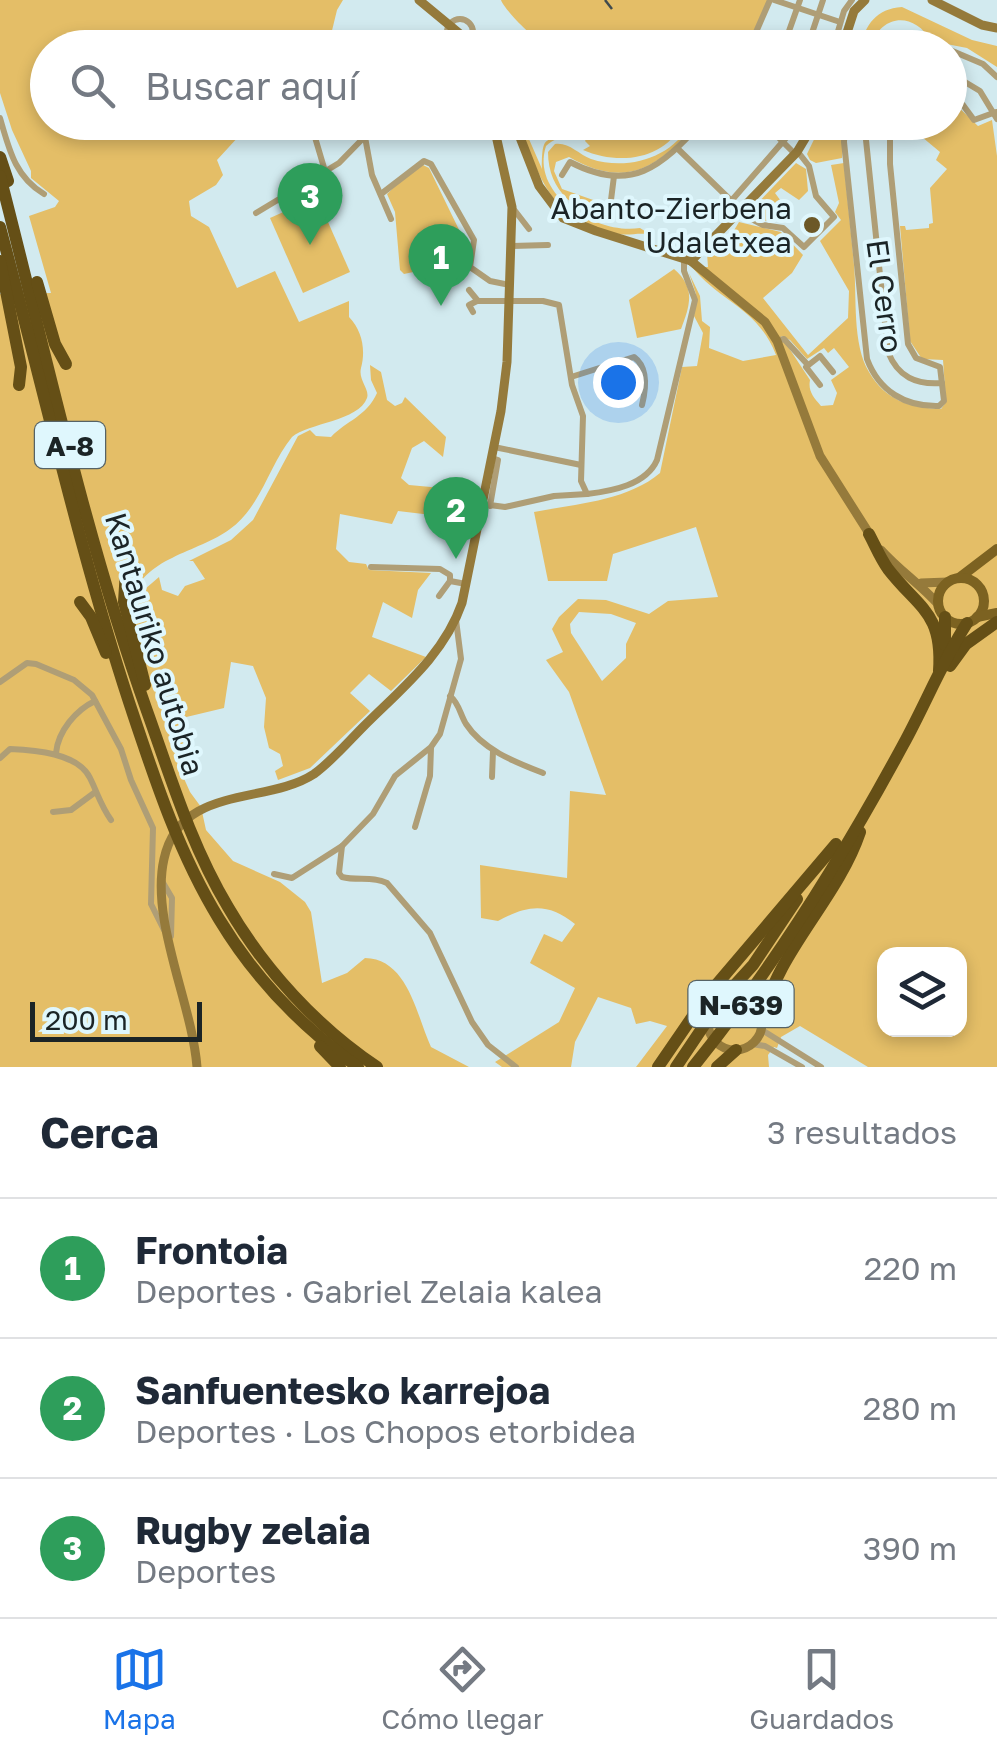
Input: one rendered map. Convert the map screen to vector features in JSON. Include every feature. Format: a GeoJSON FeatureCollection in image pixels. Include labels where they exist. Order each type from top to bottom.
{"type":"FeatureCollection","features":[{"type":"Feature","properties":{"kind":"highway"},"geometry":{"type":"LineString","coordinates":[[0,157],[55,344],[66,364]]}},
{"type":"Feature","properties":{"kind":"highway","name":"Kantauriko autobia"},"geometry":{"type":"LineString","coordinates":[[0,176],[95,539],[190,832],[230,910],[276,974],[348,1046],[376,1067]]}},
{"type":"Feature","properties":{"kind":"highway","name":"Kantauriko autobia"},"geometry":{"type":"LineString","coordinates":[[0,227],[82,543],[128,700],[160,794],[195,877],[229,936],[273,991],[312,1030],[358,1067]]}},
{"type":"Feature","properties":{"kind":"highway"},"geometry":{"type":"LineString","coordinates":[[0,261],[21,367],[19,385]]}},
{"type":"Feature","properties":{"kind":"highway"},"geometry":{"type":"LineString","coordinates":[[869,534],[888,569],[930,614],[938,632],[939,668]]}},
{"type":"Feature","properties":{"kind":"highway"},"geometry":{"type":"LineString","coordinates":[[126,571],[124,602],[148,712]]}},
{"type":"Feature","properties":{"kind":"highway"},"geometry":{"type":"LineString","coordinates":[[80,602],[98,630],[118,688],[128,700]]}},
{"type":"Feature","properties":{"kind":"highway","name":"N-639"},"geometry":{"type":"LineString","coordinates":[[693,1067],[786,942],[868,806],[922,710],[939,668],[946,640],[946,618]]}},
{"type":"Feature","properties":{"kind":"highway","name":"N-639"},"geometry":{"type":"LineString","coordinates":[[939,668],[972,620]]}},
{"type":"Feature","properties":{"kind":"highway"},"geometry":{"type":"LineString","coordinates":[[922,710],[966,644],[997,622]]}},
{"type":"Feature","properties":{"kind":"highway"},"geometry":{"type":"LineString","coordinates":[[658,1067],[706,997],[868,806]]}},
{"type":"Feature","properties":{"kind":"highway"},"geometry":{"type":"LineString","coordinates":[[762,1026],[775,981],[826,903],[852,854],[868,806]]}},
{"type":"Feature","properties":{"kind":"highway"},"geometry":{"type":"LineString","coordinates":[[722,998],[753,965],[836,844]]}},
{"type":"Feature","properties":{"kind":"highway"},"geometry":{"type":"LineString","coordinates":[[273,991],[281,1005],[340,1067]]}},
{"type":"Feature","properties":{"kind":"highway"},"geometry":{"type":"LineString","coordinates":[[673,1067],[708,1021]]}},
{"type":"Feature","properties":{"kind":"highway"},"geometry":{"type":"LineString","coordinates":[[348,1046],[384,1067]]}},
{"type":"Feature","properties":{"kind":"highway"},"geometry":{"type":"LineString","coordinates":[[717,1067],[736,1050]]}},
{"type":"Feature","properties":{"kind":"main road"},"geometry":{"type":"LineString","coordinates":[[997,549],[940,591],[938,604],[946,618],[956,623],[997,613]]}},
{"type":"Feature","properties":{"kind":"main road"},"geometry":{"type":"LineString","coordinates":[[972,620],[982,608],[984,561]]}},
{"type":"Feature","properties":{"kind":"main road"},"geometry":{"type":"LineString","coordinates":[[954,580],[981,591],[997,603]]}},
{"type":"Feature","properties":{"kind":"street"},"geometry":{"type":"LineString","coordinates":[[419,0],[456,30]]}},
{"type":"Feature","properties":{"kind":"street"},"geometry":{"type":"LineString","coordinates":[[758,30],[772,0],[798,4],[840,22]]}},
{"type":"Feature","properties":{"kind":"street"},"geometry":{"type":"LineString","coordinates":[[813,30],[823,0]]}},
{"type":"Feature","properties":{"kind":"street"},"geometry":{"type":"LineString","coordinates":[[838,30],[852,0]]}},
{"type":"Feature","properties":{"kind":"street"},"geometry":{"type":"LineString","coordinates":[[847,30],[865,0]]}},
{"type":"Feature","properties":{"kind":"street"},"geometry":{"type":"LineString","coordinates":[[932,0],[997,28]]}},
{"type":"Feature","properties":{"kind":"street"},"geometry":{"type":"LineString","coordinates":[[789,30],[798,4]]}},
{"type":"Feature","properties":{"kind":"street"},"geometry":{"type":"LineString","coordinates":[[449,30],[450,25]]}},
{"type":"Feature","properties":{"kind":"street"},"geometry":{"type":"LineString","coordinates":[[967,57],[997,77]]}},
{"type":"Feature","properties":{"kind":"street"},"geometry":{"type":"LineString","coordinates":[[967,83],[980,91],[996,114],[974,120],[967,110]]}},
{"type":"Feature","properties":{"kind":"street"},"geometry":{"type":"LineString","coordinates":[[0,118],[11,158],[32,186],[44,194]]}},
{"type":"Feature","properties":{"kind":"street"},"geometry":{"type":"LineString","coordinates":[[316,140],[326,171]]}},
{"type":"Feature","properties":{"kind":"street"},"geometry":{"type":"LineString","coordinates":[[256,213],[326,171],[362,140]]}},
{"type":"Feature","properties":{"kind":"street"},"geometry":{"type":"LineString","coordinates":[[366,140],[372,175],[391,220]]}},
{"type":"Feature","properties":{"kind":"street"},"geometry":{"type":"LineString","coordinates":[[158,888],[164,859],[178,831],[204,808],[314,774],[432,658],[456,619],[486,505],[505,386],[512,207],[498,140]]}},
{"type":"Feature","properties":{"kind":"street"},"geometry":{"type":"LineString","coordinates":[[521,140],[539,186],[563,218],[688,259],[758,314],[776,341],[816,446],[853,510],[893,563],[920,583],[938,604]]}},
{"type":"Feature","properties":{"kind":"street"},"geometry":{"type":"LineString","coordinates":[[562,175],[570,162],[593,173],[614,176],[644,172],[686,140]]}},
{"type":"Feature","properties":{"kind":"street"},"geometry":{"type":"LineString","coordinates":[[678,149],[757,223],[784,228],[804,247],[834,217],[816,196],[809,166],[782,140]]}},
{"type":"Feature","properties":{"kind":"street"},"geometry":{"type":"LineString","coordinates":[[732,200],[787,140]]}},
{"type":"Feature","properties":{"kind":"street"},"geometry":{"type":"LineString","coordinates":[[486,505],[506,507],[554,496],[587,494],[647,475],[657,460],[695,300],[684,271],[688,259],[796,153],[804,140]]}},
{"type":"Feature","properties":{"kind":"street","name":"El Cerro"},"geometry":{"type":"LineString","coordinates":[[844,140],[867,359],[884,388],[913,405],[941,405],[940,367],[916,358],[908,344],[890,140]]}},
{"type":"Feature","properties":{"kind":"street","name":"El Cerro"},"geometry":{"type":"LineString","coordinates":[[866,140],[888,352],[899,371],[912,380],[942,383]]}},
{"type":"Feature","properties":{"kind":"street"},"geometry":{"type":"LineString","coordinates":[[381,194],[416,164],[431,164],[474,240],[470,267],[490,281],[510,285]]}},
{"type":"Feature","properties":{"kind":"street"},"geometry":{"type":"LineString","coordinates":[[600,206],[610,208],[614,176]]}},
{"type":"Feature","properties":{"kind":"street"},"geometry":{"type":"LineString","coordinates":[[512,207],[529,229]]}},
{"type":"Feature","properties":{"kind":"street"},"geometry":{"type":"LineString","coordinates":[[512,246],[548,244]]}},
{"type":"Feature","properties":{"kind":"street"},"geometry":{"type":"LineString","coordinates":[[704,246],[703,261],[708,274]]}},
{"type":"Feature","properties":{"kind":"street"},"geometry":{"type":"LineString","coordinates":[[469,290],[478,300]]}},
{"type":"Feature","properties":{"kind":"street"},"geometry":{"type":"LineString","coordinates":[[473,312],[469,304],[478,300],[559,305],[582,416],[581,480],[587,494]]}},
{"type":"Feature","properties":{"kind":"street"},"geometry":{"type":"LineString","coordinates":[[776,341],[784,339],[820,385]]}},
{"type":"Feature","properties":{"kind":"street"},"geometry":{"type":"LineString","coordinates":[[808,365],[820,356],[833,372]]}},
{"type":"Feature","properties":{"kind":"street"},"geometry":{"type":"LineString","coordinates":[[571,377],[634,357],[640,361],[645,377],[642,404]]}},
{"type":"Feature","properties":{"kind":"street"},"geometry":{"type":"LineString","coordinates":[[493,453],[582,465]]}},
{"type":"Feature","properties":{"kind":"street"},"geometry":{"type":"LineString","coordinates":[[371,567],[440,568],[450,576],[450,581],[439,596]]}},
{"type":"Feature","properties":{"kind":"street"},"geometry":{"type":"LineString","coordinates":[[920,583],[954,580]]}},
{"type":"Feature","properties":{"kind":"street"},"geometry":{"type":"LineString","coordinates":[[450,581],[466,584]]}},
{"type":"Feature","properties":{"kind":"street"},"geometry":{"type":"LineString","coordinates":[[274,874],[292,878],[342,846],[372,814],[395,776],[431,747],[442,728],[461,659],[456,619]]}},
{"type":"Feature","properties":{"kind":"street"},"geometry":{"type":"LineString","coordinates":[[0,682],[27,663],[74,680],[96,701],[121,749],[153,828],[152,870],[165,910],[197,1067]]}},
{"type":"Feature","properties":{"kind":"street"},"geometry":{"type":"LineString","coordinates":[[450,696],[456,700],[467,726],[492,750],[543,773]]}},
{"type":"Feature","properties":{"kind":"street"},"geometry":{"type":"LineString","coordinates":[[56,753],[57,742],[77,712],[96,701]]}},
{"type":"Feature","properties":{"kind":"street"},"geometry":{"type":"LineString","coordinates":[[415,827],[430,776],[431,747]]}},
{"type":"Feature","properties":{"kind":"street"},"geometry":{"type":"LineString","coordinates":[[0,758],[10,749],[56,753],[88,774],[94,793],[111,820]]}},
{"type":"Feature","properties":{"kind":"street"},"geometry":{"type":"LineString","coordinates":[[492,750],[492,776]]}},
{"type":"Feature","properties":{"kind":"street"},"geometry":{"type":"LineString","coordinates":[[54,812],[72,810],[94,793]]}},
{"type":"Feature","properties":{"kind":"street"},"geometry":{"type":"LineString","coordinates":[[342,846],[342,877],[380,879],[387,883],[430,933],[472,1022],[488,1045],[502,1060],[516,1067]]}},
{"type":"Feature","properties":{"kind":"street"},"geometry":{"type":"LineString","coordinates":[[752,1044],[762,1026],[760,1012],[748,999],[730,996],[714,1004],[708,1021],[712,1038],[727,1049],[752,1044],[765,1046],[802,1067]]}},
{"type":"Feature","properties":{"kind":"street"},"geometry":{"type":"LineString","coordinates":[[762,1026],[821,1067]]}},
{"type":"Feature","properties":{"kind":"shaded area"},"geometry":{"type":"Polygon","coordinates":[[[0,0],[343,0],[332,30],[30,30],[30,140],[235,140],[217,160],[223,175],[216,185],[189,201],[191,216],[209,227],[237,288],[275,271],[299,322],[349,301],[349,317],[362,341],[361,372],[367,398],[362,406],[292,437],[241,520],[217,537],[159,565],[137,587],[131,602],[142,598],[145,589],[159,577],[162,590],[178,596],[185,586],[205,579],[189,561],[231,540],[253,520],[298,436],[310,430],[316,436],[331,437],[373,401],[377,393],[370,365],[381,372],[387,400],[395,406],[405,397],[446,437],[443,457],[424,441],[412,448],[401,478],[409,485],[442,488],[440,516],[398,511],[392,524],[340,514],[336,549],[349,562],[366,564],[369,570],[431,573],[418,590],[412,618],[383,602],[372,637],[426,657],[391,691],[369,674],[350,693],[370,711],[310,768],[278,780],[275,771],[283,766],[280,754],[269,748],[264,727],[266,698],[253,666],[231,662],[224,708],[178,719],[187,761],[178,765],[201,807],[206,830],[233,861],[280,882],[305,902],[311,912],[322,983],[347,973],[365,958],[380,961],[401,978],[431,1047],[469,1067],[0,1067],[0,294],[51,293],[29,216],[55,207],[59,201],[31,178],[0,93],[0,0]]]}},
{"type":"Feature","properties":{"kind":"shaded area"},"geometry":{"type":"Polygon","coordinates":[[[501,0],[768,0],[754,30],[527,30],[501,0]]]}},
{"type":"Feature","properties":{"kind":"shaded area"},"geometry":{"type":"Polygon","coordinates":[[[902,7],[951,30],[923,30],[898,20],[880,30],[866,30],[885,11],[902,7]]]}},
{"type":"Feature","properties":{"kind":"shaded area"},"geometry":{"type":"Polygon","coordinates":[[[967,38],[997,46],[997,67],[967,48],[967,38]]]}},
{"type":"Feature","properties":{"kind":"shaded area"},"geometry":{"type":"Polygon","coordinates":[[[967,115],[978,126],[992,120],[997,156],[997,1067],[868,1067],[800,1026],[781,1037],[777,1048],[768,1055],[769,1067],[636,1067],[667,1026],[650,1021],[636,1024],[631,1008],[598,997],[575,1042],[571,1067],[502,1067],[495,1062],[559,1022],[575,988],[530,963],[544,934],[562,942],[575,924],[556,912],[537,908],[498,921],[481,918],[480,865],[567,878],[570,791],[606,795],[569,692],[546,660],[563,652],[552,629],[578,599],[606,600],[649,614],[668,601],[718,597],[696,527],[613,554],[607,581],[548,581],[534,512],[616,496],[660,473],[682,367],[697,366],[703,333],[694,316],[696,294],[689,273],[700,296],[702,321],[710,327],[709,348],[743,361],[776,355],[759,326],[692,267],[708,267],[707,253],[730,237],[739,222],[781,232],[803,255],[792,273],[763,298],[808,355],[848,318],[849,291],[820,241],[841,220],[835,212],[839,203],[831,165],[844,163],[858,334],[864,361],[875,382],[891,396],[919,407],[941,409],[946,402],[943,360],[922,359],[910,341],[900,226],[906,230],[929,228],[933,223],[930,188],[947,169],[936,160],[940,152],[926,140],[967,140],[967,115]],[[781,336],[810,380],[810,391],[816,400],[821,406],[833,405],[837,393],[831,380],[849,367],[834,348],[828,353],[824,348],[807,359],[781,336]],[[579,612],[570,624],[571,633],[602,681],[626,658],[626,644],[636,623],[611,614],[579,612]]]}},
{"type":"Feature","properties":{"kind":"shaded area"},"geometry":{"type":"Polygon","coordinates":[[[525,140],[529,140],[542,169],[545,143],[556,140],[546,146],[544,164],[548,181],[558,196],[588,218],[623,229],[640,228],[651,235],[619,234],[578,220],[552,195],[525,140]]]}},
{"type":"Feature","properties":{"kind":"shaded area"},"geometry":{"type":"Polygon","coordinates":[[[670,140],[652,152],[625,158],[583,150],[590,146],[585,141],[670,140]]]}},
{"type":"Feature","properties":{"kind":"shaded area"},"geometry":{"type":"Polygon","coordinates":[[[681,140],[662,157],[634,171],[604,171],[569,157],[556,162],[554,171],[562,189],[596,201],[595,214],[612,223],[587,213],[567,198],[549,166],[548,152],[555,144],[591,159],[619,163],[648,159],[681,140]]]}},
{"type":"Feature","properties":{"kind":"shaded area"},"geometry":{"type":"Polygon","coordinates":[[[814,140],[843,140],[842,158],[816,163],[807,154],[814,140]]]}},
{"type":"Feature","properties":{"kind":"shaded area"},"geometry":{"type":"Polygon","coordinates":[[[796,163],[806,169],[808,191],[799,200],[781,188],[775,193],[789,212],[780,221],[764,221],[752,215],[751,210],[796,163]]]}},
{"type":"Feature","properties":{"kind":"shaded area"},"geometry":{"type":"Polygon","coordinates":[[[415,167],[429,168],[464,240],[455,263],[404,274],[400,270],[395,212],[387,194],[415,167]]]}},
{"type":"Feature","properties":{"kind":"shaded area"},"geometry":{"type":"Polygon","coordinates":[[[317,197],[350,272],[303,293],[270,218],[317,197]]]}},
{"type":"Feature","properties":{"kind":"shaded area"},"geometry":{"type":"Polygon","coordinates":[[[674,269],[686,283],[689,297],[681,329],[637,338],[629,300],[674,269]]]}},
{"type":"Feature","properties":{"kind":"railway"},"geometry":{"type":"LineString","coordinates":[[605,0],[612,9]]}},
{"type":"Feature","properties":{"kind":"place","name":"Abanto-Zierbena Udaletxea"},"geometry":{"type":"Point","coordinates":[812,225]}},
{"type":"Feature","properties":{"kind":"place","name":"Rugby zelaia"},"geometry":{"type":"Point","coordinates":[310,245]}},
{"type":"Feature","properties":{"kind":"place","name":"Frontoia"},"geometry":{"type":"Point","coordinates":[441,306]}},
{"type":"Feature","properties":{"kind":"place","name":"Sanfuentesko karrejoa"},"geometry":{"type":"Point","coordinates":[456,559]}}]}
